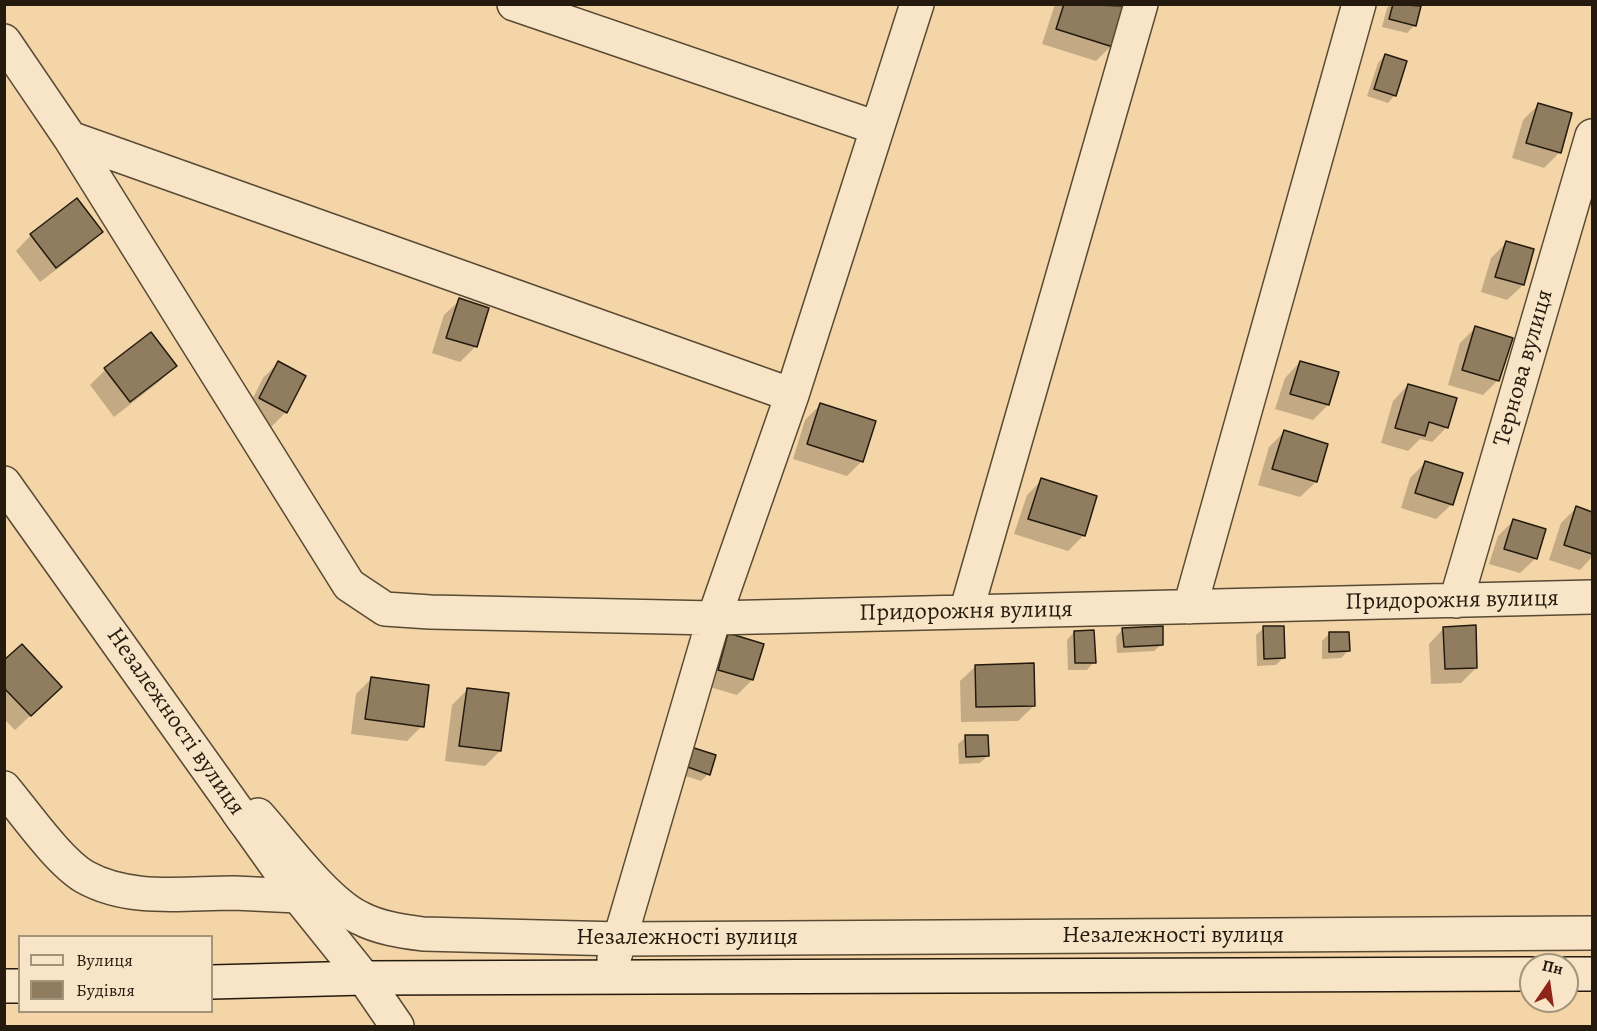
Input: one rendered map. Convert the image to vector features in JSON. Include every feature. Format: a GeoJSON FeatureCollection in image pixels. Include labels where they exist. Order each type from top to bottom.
{"type":"FeatureCollection","features":[{"type":"Feature","properties":{"kind":"street"},"geometry":{"type":"LineString","coordinates":[[514,4],[877,128]]}},
{"type":"Feature","properties":{"kind":"street"},"geometry":{"type":"LineString","coordinates":[[608,978],[714,618],[792,395],[917,4]]}},
{"type":"Feature","properties":{"kind":"street"},"geometry":{"type":"LineString","coordinates":[[966,612],[1141,4]]}},
{"type":"Feature","properties":{"kind":"street"},"geometry":{"type":"LineString","coordinates":[[1190,607],[1359,4]]}},
{"type":"Feature","properties":{"kind":"street","name":"Придорожня вулиця"},"geometry":{"type":"LineString","coordinates":[[4,41],[70,138],[349,585],[385,609],[714,618],[1593,597]]}},
{"type":"Feature","properties":{"kind":"street","name":"Тернова вулиця"},"geometry":{"type":"LineString","coordinates":[[1456,600],[1593,136]]}},
{"type":"Feature","properties":{"kind":"street"},"geometry":{"type":"LineString","coordinates":[[70,138],[792,395]]}},
{"type":"Feature","properties":{"kind":"street","name":"Незалежності вулиця"},"geometry":{"type":"LineString","coordinates":[[4,483],[246,823],[258,815],[332,898],[358,917],[398,931],[423,934],[620,939],[1593,933]]}},
{"type":"Feature","properties":{"kind":"street"},"geometry":{"type":"LineString","coordinates":[[4,788],[63,859],[83,876],[106,887],[133,893],[158,895],[235,893],[298,896]]}},
{"type":"Feature","properties":{"kind":"street"},"geometry":{"type":"LineString","coordinates":[[246,823],[298,896],[364,978],[397,1026]]}},
{"type":"Feature","properties":{"kind":"street"},"geometry":{"type":"LineString","coordinates":[[213,982],[364,978],[1519,975]]}},
{"type":"Feature","properties":{"kind":"building"},"geometry":{"type":"Polygon","coordinates":[[[1064,4],[1125,6],[1113,47],[1056,29],[1064,4]]]}},
{"type":"Feature","properties":{"kind":"building"},"geometry":{"type":"Polygon","coordinates":[[[1393,4],[1421,6],[1416,26],[1389,19],[1393,4]]]}},
{"type":"Feature","properties":{"kind":"building"},"geometry":{"type":"Polygon","coordinates":[[[1385,54],[1407,61],[1396,96],[1374,89],[1385,54]]]}},
{"type":"Feature","properties":{"kind":"building"},"geometry":{"type":"Polygon","coordinates":[[[1538,103],[1572,113],[1561,153],[1526,143],[1538,103]]]}},
{"type":"Feature","properties":{"kind":"building"},"geometry":{"type":"Polygon","coordinates":[[[77,198],[103,232],[56,268],[30,234],[77,198]]]}},
{"type":"Feature","properties":{"kind":"building"},"geometry":{"type":"Polygon","coordinates":[[[1506,241],[1534,249],[1524,285],[1495,277],[1506,241]]]}},
{"type":"Feature","properties":{"kind":"building"},"geometry":{"type":"Polygon","coordinates":[[[459,298],[489,308],[477,347],[446,338],[459,298]]]}},
{"type":"Feature","properties":{"kind":"building"},"geometry":{"type":"Polygon","coordinates":[[[1475,326],[1513,338],[1499,381],[1462,370],[1475,326]]]}},
{"type":"Feature","properties":{"kind":"building"},"geometry":{"type":"Polygon","coordinates":[[[151,332],[177,366],[130,402],[104,368],[151,332]]]}},
{"type":"Feature","properties":{"kind":"building"},"geometry":{"type":"Polygon","coordinates":[[[278,361],[306,376],[287,413],[259,398],[278,361]]]}},
{"type":"Feature","properties":{"kind":"building"},"geometry":{"type":"Polygon","coordinates":[[[1300,361],[1339,372],[1329,405],[1290,394],[1300,361]]]}},
{"type":"Feature","properties":{"kind":"building"},"geometry":{"type":"Polygon","coordinates":[[[1408,384],[1457,398],[1448,428],[1429,422],[1425,436],[1395,428],[1408,384]]]}},
{"type":"Feature","properties":{"kind":"building"},"geometry":{"type":"Polygon","coordinates":[[[820,403],[876,421],[863,462],[807,444],[820,403]]]}},
{"type":"Feature","properties":{"kind":"building"},"geometry":{"type":"Polygon","coordinates":[[[1284,430],[1328,444],[1317,482],[1272,469],[1284,430]]]}},
{"type":"Feature","properties":{"kind":"building"},"geometry":{"type":"Polygon","coordinates":[[[1425,461],[1463,473],[1453,505],[1415,493],[1425,461]]]}},
{"type":"Feature","properties":{"kind":"building"},"geometry":{"type":"Polygon","coordinates":[[[1041,478],[1097,496],[1085,536],[1028,519],[1041,478]]]}},
{"type":"Feature","properties":{"kind":"building"},"geometry":{"type":"Polygon","coordinates":[[[1576,506],[1592,512],[1592,554],[1564,545],[1576,506]]]}},
{"type":"Feature","properties":{"kind":"building"},"geometry":{"type":"Polygon","coordinates":[[[1513,519],[1546,529],[1537,559],[1504,549],[1513,519]]]}},
{"type":"Feature","properties":{"kind":"building"},"geometry":{"type":"Polygon","coordinates":[[[1476,625],[1477,668],[1445,669],[1443,627],[1476,625]]]}},
{"type":"Feature","properties":{"kind":"building"},"geometry":{"type":"Polygon","coordinates":[[[1163,626],[1163,645],[1124,647],[1122,628],[1163,626]]]}},
{"type":"Feature","properties":{"kind":"building"},"geometry":{"type":"Polygon","coordinates":[[[1263,626],[1284,626],[1285,658],[1264,659],[1263,626]]]}},
{"type":"Feature","properties":{"kind":"building"},"geometry":{"type":"Polygon","coordinates":[[[1094,630],[1096,663],[1075,663],[1074,631],[1094,630]]]}},
{"type":"Feature","properties":{"kind":"building"},"geometry":{"type":"Polygon","coordinates":[[[1329,632],[1349,632],[1350,651],[1329,652],[1329,632]]]}},
{"type":"Feature","properties":{"kind":"building"},"geometry":{"type":"Polygon","coordinates":[[[728,633],[764,644],[753,680],[718,670],[728,633]]]}},
{"type":"Feature","properties":{"kind":"building"},"geometry":{"type":"Polygon","coordinates":[[[22,644],[62,687],[31,716],[4,688],[4,660],[22,644]]]}},
{"type":"Feature","properties":{"kind":"building"},"geometry":{"type":"Polygon","coordinates":[[[1034,663],[1035,706],[976,707],[975,665],[1034,663]]]}},
{"type":"Feature","properties":{"kind":"building"},"geometry":{"type":"Polygon","coordinates":[[[371,677],[429,685],[424,727],[365,719],[371,677]]]}},
{"type":"Feature","properties":{"kind":"building"},"geometry":{"type":"Polygon","coordinates":[[[467,688],[509,693],[501,751],[459,746],[467,688]]]}},
{"type":"Feature","properties":{"kind":"building"},"geometry":{"type":"Polygon","coordinates":[[[965,735],[988,735],[989,756],[966,757],[965,735]]]}},
{"type":"Feature","properties":{"kind":"building"},"geometry":{"type":"Polygon","coordinates":[[[691,747],[716,755],[710,775],[685,766],[691,747]]]}}]}
